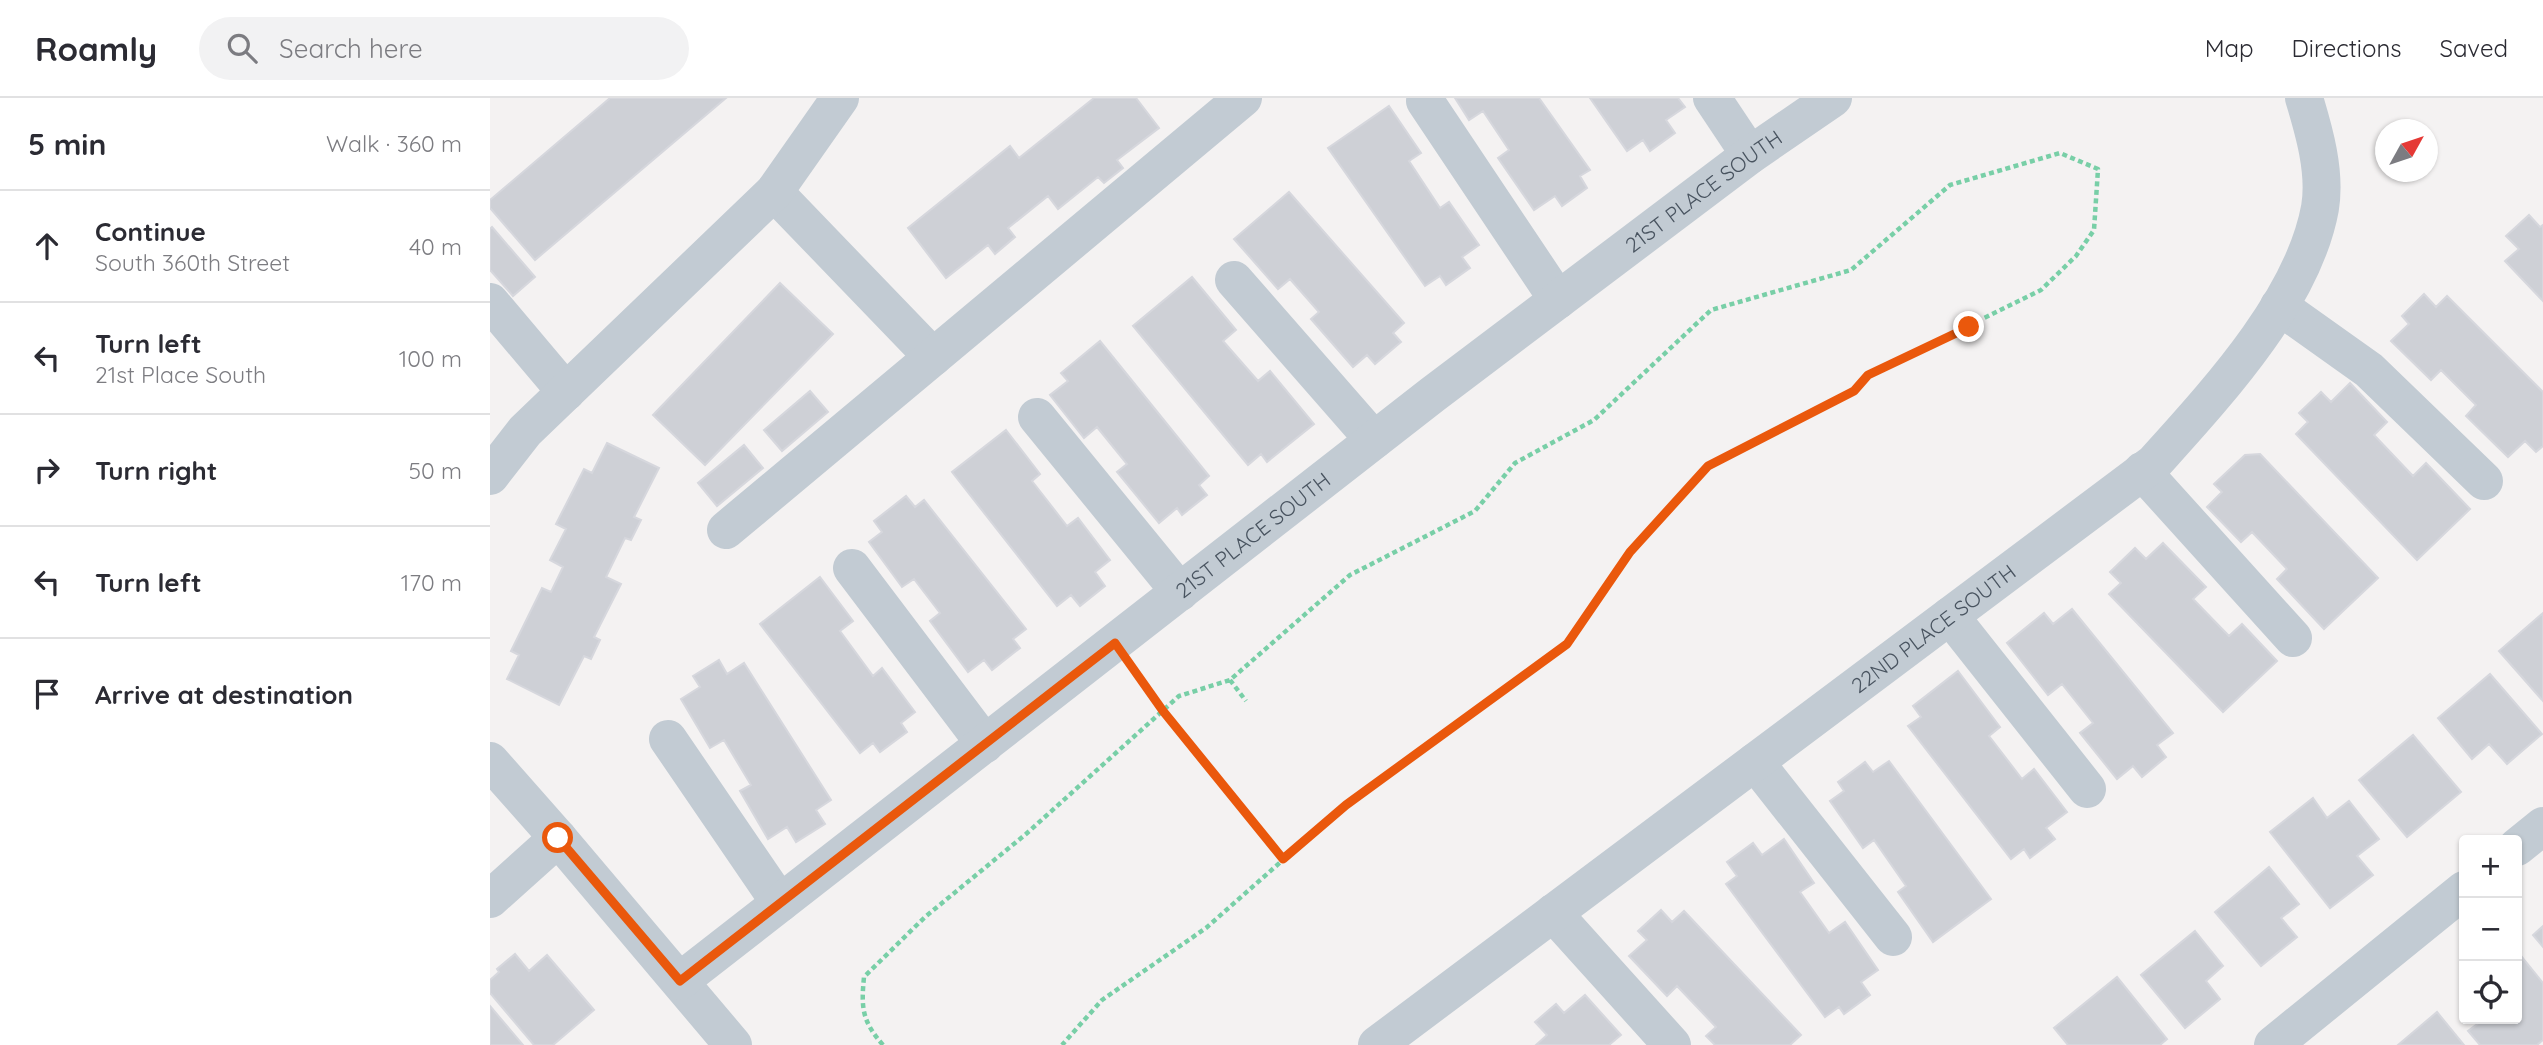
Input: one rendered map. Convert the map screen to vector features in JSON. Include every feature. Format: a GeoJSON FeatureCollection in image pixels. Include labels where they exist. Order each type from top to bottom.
{"type":"FeatureCollection","features":[{"type":"Feature","properties":{"kind":"street"},"geometry":{"type":"LineString","coordinates":[[490,476],[525,431],[774,192],[841,98]]}},
{"type":"Feature","properties":{"kind":"street"},"geometry":{"type":"LineString","coordinates":[[726,530],[1243,98]]}},
{"type":"Feature","properties":{"kind":"street"},"geometry":{"type":"LineString","coordinates":[[1712,98],[1750,155]]}},
{"type":"Feature","properties":{"kind":"street","name":"21ST PLACE SOUTH"},"geometry":{"type":"LineString","coordinates":[[680,981],[1374,440],[1750,155],[1833,98]]}},
{"type":"Feature","properties":{"kind":"street","name":"22ND PLACE SOUTH"},"geometry":{"type":"LineString","coordinates":[[1377,1045],[2154,463],[2208,403],[2279,306],[2309,251],[2320,205],[2320,168],[2313,127],[2304,98]]}},
{"type":"Feature","properties":{"kind":"street"},"geometry":{"type":"LineString","coordinates":[[1425,101],[1558,300]]}},
{"type":"Feature","properties":{"kind":"street"},"geometry":{"type":"LineString","coordinates":[[774,192],[933,357]]}},
{"type":"Feature","properties":{"kind":"street"},"geometry":{"type":"LineString","coordinates":[[1234,280],[1374,440]]}},
{"type":"Feature","properties":{"kind":"street"},"geometry":{"type":"LineString","coordinates":[[490,302],[566,392]]}},
{"type":"Feature","properties":{"kind":"street"},"geometry":{"type":"LineString","coordinates":[[2279,306],[2369,370],[2484,481]]}},
{"type":"Feature","properties":{"kind":"street"},"geometry":{"type":"LineString","coordinates":[[1037,417],[1180,592]]}},
{"type":"Feature","properties":{"kind":"street"},"geometry":{"type":"LineString","coordinates":[[2142,471],[2293,638]]}},
{"type":"Feature","properties":{"kind":"street"},"geometry":{"type":"LineString","coordinates":[[852,568],[985,744]]}},
{"type":"Feature","properties":{"kind":"street"},"geometry":{"type":"LineString","coordinates":[[1950,616],[2087,789]]}},
{"type":"Feature","properties":{"kind":"street"},"geometry":{"type":"LineString","coordinates":[[668,739],[780,903]]}},
{"type":"Feature","properties":{"kind":"street"},"geometry":{"type":"LineString","coordinates":[[490,761],[733,1045]]}},
{"type":"Feature","properties":{"kind":"street"},"geometry":{"type":"LineString","coordinates":[[1755,762],[1893,937]]}},
{"type":"Feature","properties":{"kind":"street"},"geometry":{"type":"LineString","coordinates":[[2522,843],[2543,826]]}},
{"type":"Feature","properties":{"kind":"street"},"geometry":{"type":"LineString","coordinates":[[490,899],[558,838]]}},
{"type":"Feature","properties":{"kind":"street"},"geometry":{"type":"LineString","coordinates":[[2273,1045],[2459,894]]}},
{"type":"Feature","properties":{"kind":"street"},"geometry":{"type":"LineString","coordinates":[[1553,913],[1672,1045]]}},
{"type":"Feature","properties":{"kind":"path"},"geometry":{"type":"LineString","coordinates":[[883,1045],[875,1036],[861,1007],[864,977],[925,916],[1026,834],[1179,696],[1230,680],[1350,575],[1475,511],[1515,463],[1594,419],[1712,310],[1851,270],[1950,184],[2060,153],[2098,169],[2094,230],[2076,256],[2041,290],[1868,375],[1854,391],[1708,466],[1630,552],[1567,644],[1346,805],[1206,928],[1102,1000],[1062,1045]]}},
{"type":"Feature","properties":{"kind":"path"},"geometry":{"type":"LineString","coordinates":[[1115,643],[1163,711],[1283,859]]}},
{"type":"Feature","properties":{"kind":"path"},"geometry":{"type":"LineString","coordinates":[[1230,680],[1247,701]]}},
{"type":"Feature","properties":{"kind":"building"},"geometry":{"type":"Polygon","coordinates":[[[610,98],[726,98],[535,260],[490,208],[490,200],[610,98]]]}},
{"type":"Feature","properties":{"kind":"building"},"geometry":{"type":"Polygon","coordinates":[[[1094,98],[1136,98],[1159,128],[1117,160],[1123,168],[1104,183],[1098,177],[1058,209],[1048,196],[1008,228],[1015,237],[995,254],[988,245],[946,278],[908,228],[1010,146],[1019,158],[1094,98]]]}},
{"type":"Feature","properties":{"kind":"building"},"geometry":{"type":"Polygon","coordinates":[[[1455,98],[1539,98],[1590,170],[1580,176],[1587,188],[1562,206],[1555,196],[1534,210],[1498,158],[1509,150],[1483,111],[1469,120],[1455,98]]]}},
{"type":"Feature","properties":{"kind":"building"},"geometry":{"type":"Polygon","coordinates":[[[1590,98],[1678,98],[1685,107],[1666,120],[1675,133],[1650,151],[1643,140],[1627,151],[1590,98]]]}},
{"type":"Feature","properties":{"kind":"building"},"geometry":{"type":"Polygon","coordinates":[[[1389,106],[1421,153],[1409,161],[1440,208],[1449,202],[1479,245],[1462,257],[1470,268],[1446,285],[1440,276],[1425,286],[1328,148],[1389,106]]]}},
{"type":"Feature","properties":{"kind":"building"},"geometry":{"type":"Polygon","coordinates":[[[1289,192],[1404,323],[1393,333],[1401,342],[1375,364],[1367,355],[1353,367],[1311,319],[1319,312],[1290,279],[1278,289],[1234,239],[1289,192]]]}},
{"type":"Feature","properties":{"kind":"building"},"geometry":{"type":"Polygon","coordinates":[[[2529,215],[2540,227],[2543,225],[2543,301],[2505,261],[2519,249],[2506,236],[2529,215]]]}},
{"type":"Feature","properties":{"kind":"building"},"geometry":{"type":"Polygon","coordinates":[[[492,227],[535,277],[513,296],[490,270],[492,227]]]}},
{"type":"Feature","properties":{"kind":"building"},"geometry":{"type":"Polygon","coordinates":[[[1192,277],[1236,330],[1223,341],[1258,381],[1270,371],[1314,424],[1267,462],[1261,454],[1248,465],[1133,326],[1192,277]]]}},
{"type":"Feature","properties":{"kind":"building"},"geometry":{"type":"Polygon","coordinates":[[[780,283],[833,334],[705,465],[653,415],[780,283]]]}},
{"type":"Feature","properties":{"kind":"building"},"geometry":{"type":"Polygon","coordinates":[[[2424,294],[2436,307],[2447,296],[2543,392],[2543,446],[2536,452],[2525,441],[2508,457],[2466,416],[2476,405],[2441,370],[2431,380],[2391,341],[2409,324],[2402,316],[2424,294]]]}},
{"type":"Feature","properties":{"kind":"building"},"geometry":{"type":"Polygon","coordinates":[[[1100,341],[1209,476],[1199,485],[1207,495],[1182,515],[1177,508],[1159,523],[1117,472],[1127,464],[1097,427],[1084,438],[1050,395],[1068,381],[1061,373],[1100,341]]]}},
{"type":"Feature","properties":{"kind":"building"},"geometry":{"type":"Polygon","coordinates":[[[2350,383],[2387,422],[2374,435],[2413,476],[2426,463],[2470,509],[2417,560],[2296,434],[2308,422],[2299,413],[2321,392],[2331,402],[2350,383]]]}},
{"type":"Feature","properties":{"kind":"building"},"geometry":{"type":"Polygon","coordinates":[[[810,391],[828,412],[782,451],[764,430],[810,391]]]}},
{"type":"Feature","properties":{"kind":"building"},"geometry":{"type":"Polygon","coordinates":[[[1006,430],[1040,474],[1032,481],[1067,526],[1078,518],[1110,560],[1095,572],[1105,586],[1080,606],[1071,595],[1057,606],[952,472],[1006,430]]]}},
{"type":"Feature","properties":{"kind":"building"},"geometry":{"type":"Polygon","coordinates":[[[607,443],[659,468],[634,517],[641,520],[631,540],[625,538],[606,577],[621,584],[594,637],[600,640],[591,659],[584,656],[559,705],[507,679],[519,655],[511,651],[542,588],[551,592],[563,567],[550,560],[566,529],[556,524],[584,469],[592,473],[607,443]]]}},
{"type":"Feature","properties":{"kind":"building"},"geometry":{"type":"Polygon","coordinates":[[[744,445],[763,468],[717,506],[698,483],[744,445]]]}},
{"type":"Feature","properties":{"kind":"building"},"geometry":{"type":"Polygon","coordinates":[[[2260,454],[2378,578],[2324,629],[2277,579],[2287,569],[2252,532],[2241,542],[2207,507],[2222,492],[2214,484],[2245,455],[2260,454]]]}},
{"type":"Feature","properties":{"kind":"building"},"geometry":{"type":"Polygon","coordinates":[[[906,496],[915,507],[924,500],[1026,629],[1013,639],[1020,648],[992,670],[984,660],[968,672],[930,621],[940,613],[914,579],[902,587],[869,542],[882,532],[874,521],[906,496]]]}},
{"type":"Feature","properties":{"kind":"building"},"geometry":{"type":"Polygon","coordinates":[[[2163,543],[2206,587],[2193,599],[2229,636],[2242,624],[2277,661],[2223,712],[2109,594],[2121,583],[2110,572],[2135,548],[2146,559],[2163,543]]]}},
{"type":"Feature","properties":{"kind":"building"},"geometry":{"type":"Polygon","coordinates":[[[820,577],[853,621],[840,631],[873,676],[882,668],[915,712],[901,723],[907,732],[880,752],[873,743],[860,753],[760,624],[820,577]]]}},
{"type":"Feature","properties":{"kind":"building"},"geometry":{"type":"Polygon","coordinates":[[[2072,609],[2173,733],[2157,745],[2166,757],[2142,777],[2133,766],[2117,779],[2080,733],[2093,723],[2062,684],[2048,695],[2007,643],[2044,613],[2053,624],[2072,609]]]}},
{"type":"Feature","properties":{"kind":"building"},"geometry":{"type":"Polygon","coordinates":[[[2543,613],[2543,701],[2499,651],[2543,613]]]}},
{"type":"Feature","properties":{"kind":"building"},"geometry":{"type":"Polygon","coordinates":[[[719,660],[727,674],[744,663],[831,800],[816,810],[825,824],[796,842],[787,827],[768,839],[740,791],[751,785],[724,740],[710,748],[681,699],[700,687],[693,676],[719,660]]]}},
{"type":"Feature","properties":{"kind":"building"},"geometry":{"type":"Polygon","coordinates":[[[1958,671],[2000,727],[1989,736],[2022,779],[2034,769],[2067,812],[2046,828],[2055,839],[2030,858],[2024,849],[2011,859],[1908,726],[1921,717],[1913,706],[1958,671]]]}},
{"type":"Feature","properties":{"kind":"building"},"geometry":{"type":"Polygon","coordinates":[[[2490,674],[2542,734],[2507,764],[2489,744],[2472,759],[2438,718],[2490,674]]]}},
{"type":"Feature","properties":{"kind":"building"},"geometry":{"type":"Polygon","coordinates":[[[2413,735],[2461,792],[2407,837],[2359,780],[2413,735]]]}},
{"type":"Feature","properties":{"kind":"building"},"geometry":{"type":"Polygon","coordinates":[[[1889,761],[1991,899],[1933,942],[1898,892],[1906,886],[1874,840],[1863,848],[1830,801],[1844,791],[1838,782],[1865,762],[1873,772],[1889,761]]]}},
{"type":"Feature","properties":{"kind":"building"},"geometry":{"type":"Polygon","coordinates":[[[2313,798],[2327,818],[2349,801],[2379,839],[2357,856],[2373,875],[2330,908],[2270,832],[2313,798]]]}},
{"type":"Feature","properties":{"kind":"building"},"geometry":{"type":"Polygon","coordinates":[[[1784,839],[1814,883],[1800,892],[1829,933],[1845,922],[1878,970],[1861,982],[1870,995],[1844,1014],[1839,1007],[1825,1017],[1726,884],[1737,876],[1727,862],[1753,843],[1762,855],[1784,839]]]}},
{"type":"Feature","properties":{"kind":"building"},"geometry":{"type":"Polygon","coordinates":[[[2269,867],[2299,904],[2281,918],[2297,937],[2261,966],[2215,912],[2269,867]]]}},
{"type":"Feature","properties":{"kind":"building"},"geometry":{"type":"Polygon","coordinates":[[[1661,910],[1672,922],[1684,911],[1801,1035],[1790,1045],[1715,1045],[1706,1036],[1716,1027],[1677,986],[1667,996],[1629,956],[1647,940],[1638,931],[1661,910]]]}},
{"type":"Feature","properties":{"kind":"building"},"geometry":{"type":"Polygon","coordinates":[[[2543,926],[2543,947],[2533,935],[2543,926]]]}},
{"type":"Feature","properties":{"kind":"building"},"geometry":{"type":"Polygon","coordinates":[[[2195,931],[2223,966],[2206,981],[2220,999],[2185,1028],[2141,975],[2195,931]]]}},
{"type":"Feature","properties":{"kind":"building"},"geometry":{"type":"Polygon","coordinates":[[[515,954],[529,971],[547,955],[594,1010],[553,1045],[534,1045],[490,993],[490,980],[499,972],[497,969],[515,954]]]}},
{"type":"Feature","properties":{"kind":"building"},"geometry":{"type":"Polygon","coordinates":[[[2522,957],[2543,983],[2543,1040],[2537,1045],[2480,1045],[2468,1031],[2477,1024],[2522,1024],[2522,957]]]}},
{"type":"Feature","properties":{"kind":"building"},"geometry":{"type":"Polygon","coordinates":[[[2117,977],[2167,1039],[2160,1045],[2068,1045],[2054,1028],[2117,977]]]}},
{"type":"Feature","properties":{"kind":"building"},"geometry":{"type":"Polygon","coordinates":[[[1585,995],[1621,1035],[1609,1045],[1536,1045],[1547,1035],[1535,1022],[1556,1004],[1564,1013],[1585,995]]]}},
{"type":"Feature","properties":{"kind":"building"},"geometry":{"type":"Polygon","coordinates":[[[490,1006],[523,1045],[490,1045],[490,1006]]]}},
{"type":"Feature","properties":{"kind":"building"},"geometry":{"type":"Polygon","coordinates":[[[2437,1012],[2464,1045],[2398,1045],[2437,1012]]]}},
{"type":"Feature","properties":{"kind":"route"},"geometry":{"type":"LineString","coordinates":[[558,838],[680,981],[1115,643],[1163,711],[1283,859],[1346,805],[1567,644],[1630,552],[1708,466],[1854,391],[1868,375],[1969,327]]}}]}
